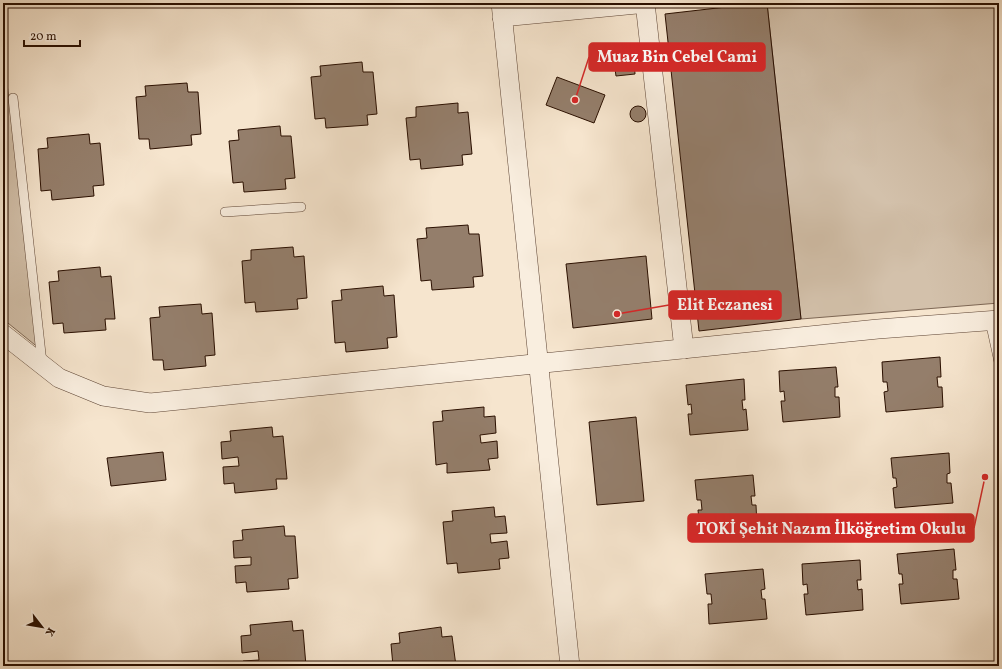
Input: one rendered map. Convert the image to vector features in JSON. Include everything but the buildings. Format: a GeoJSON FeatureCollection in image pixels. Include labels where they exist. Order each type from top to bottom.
{"type":"FeatureCollection","features":[{"type":"Feature","properties":{"kind":"street"},"geometry":{"type":"LineString","coordinates":[[570,666],[502,10],[646,3],[684,349]]}},
{"type":"Feature","properties":{"kind":"street"},"geometry":{"type":"LineString","coordinates":[[3,334],[59,378],[103,396],[150,402],[878,329],[995,320]]}},
{"type":"Feature","properties":{"kind":"lane"},"geometry":{"type":"LineString","coordinates":[[13,98],[43,365]]}},
{"type":"Feature","properties":{"kind":"lane"},"geometry":{"type":"LineString","coordinates":[[225,212],[301,207]]}},
{"type":"Feature","properties":{"kind":"lane"},"geometry":{"type":"LineString","coordinates":[[995,320],[999,362]]}},
{"type":"Feature","properties":{"kind":"shaded area"},"geometry":{"type":"Polygon","coordinates":[[[767,3],[999,3],[999,303],[801,319],[767,3]]]}},
{"type":"Feature","properties":{"kind":"shaded area"},"geometry":{"type":"Polygon","coordinates":[[[3,68],[5,68],[40,349],[3,319],[3,68]]]}},
{"type":"Feature","properties":{"kind":"place","name":"Muaz Bin Cebel Cami"},"geometry":{"type":"Point","coordinates":[575,100]}},
{"type":"Feature","properties":{"kind":"place","name":"Elit Eczanesi"},"geometry":{"type":"Point","coordinates":[617,314]}},
{"type":"Feature","properties":{"kind":"place","name":"TOKİ Şehit Nazım İlköğretim Okulu"},"geometry":{"type":"Point","coordinates":[985,477]}}]}
